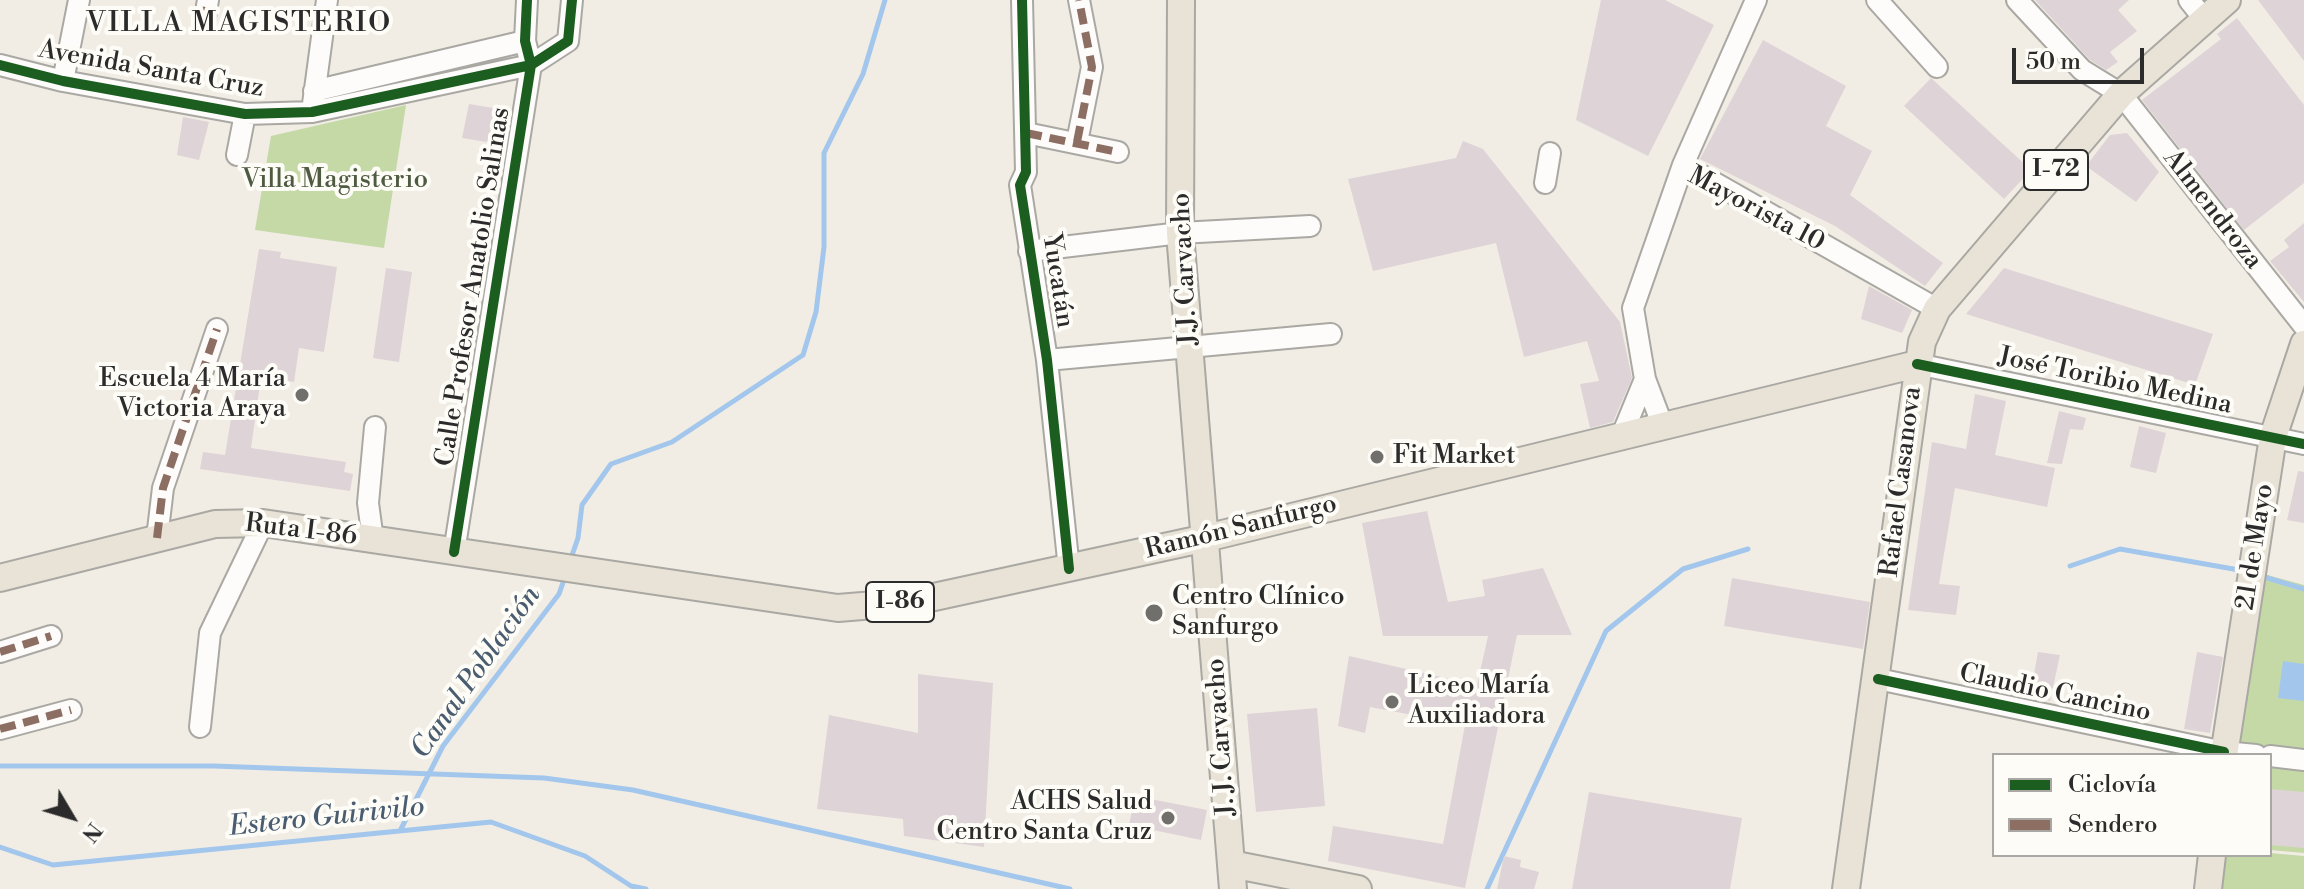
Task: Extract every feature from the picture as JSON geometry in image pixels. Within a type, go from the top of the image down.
[{"type":"main road","name":"J.J. Carvacho","points":[[1181,0],[1180,233],[1206,538]]},
{"type":"main road","name":"Rafael Casanova","points":[[1846,889],[1878,679],[1922,342],[1937,309],[2121,94],[2197,10],[2227,0]]},
{"type":"main road","name":"21 de Mayo","points":[[2224,753],[2273,437],[2304,344]]},
{"type":"main road","name":"Ramón Sanfurgo","points":[[558,568],[738,591],[838,608],[911,602],[1206,538],[1917,364]]},
{"type":"main road","name":"Ruta I-86","points":[[0,578],[215,524],[263,523],[558,568]]},
{"type":"main road","name":"J. J. Carvacho","points":[[1206,538],[1232,876]]},
{"type":"main road","points":[[2208,889],[2212,857]]},
{"type":"main road","points":[[1232,876],[1358,889]]},
{"type":"street","points":[[63,81],[79,0]]},
{"type":"street","points":[[204,23],[208,0]]},
{"type":"street","points":[[313,101],[327,0]]},
{"type":"street","points":[[527,0],[525,41],[531,65],[568,41],[572,0]]},
{"type":"street","name":"Yucatán","points":[[1022,0],[1026,172],[1020,185],[1047,360],[1069,569]]},
{"type":"street","points":[[1077,142],[1092,67],[1079,0]]},
{"type":"street","points":[[1683,165],[1756,0]]},
{"type":"street","points":[[1877,0],[1937,67]]},
{"type":"street","points":[[2017,0],[2082,70],[2121,94]]},
{"type":"street","name":"Avenida Santa Cruz","points":[[313,101],[525,41]]},
{"type":"street","name":"Avenida Santa Cruz","points":[[0,65],[63,81],[245,114],[531,65]]},
{"type":"street","name":"Calle Profesor Anatolio Salinas","points":[[454,552],[531,65]]},
{"type":"street","name":"Almendroza","points":[[2121,94],[2304,326]]},
{"type":"street","points":[[237,155],[245,114]]},
{"type":"street","points":[[1026,133],[1118,152]]},
{"type":"street","points":[[1545,183],[1550,153]]},
{"type":"street","name":"Mayorista 10","points":[[1662,424],[1645,379],[1633,308],[1683,165],[1937,309]]},
{"type":"street","points":[[1029,251],[1180,233],[1310,226]]},
{"type":"street","points":[[157,538],[163,488],[217,329]]},
{"type":"street","points":[[1047,360],[1331,334]]},
{"type":"street","name":"José Toribio Medina","points":[[1917,364],[2304,444]]},
{"type":"street","points":[[1622,435],[1645,379]]},
{"type":"street","points":[[373,540],[368,503],[375,427]]},
{"type":"street","points":[[200,727],[210,633],[263,523]]},
{"type":"street","points":[[0,652],[51,636]]},
{"type":"street","name":"Claudio Cancino","points":[[1878,679],[2224,753]]},
{"type":"street","points":[[0,729],[71,710]]},
{"type":"street","points":[[2272,756],[2304,760]]},
{"type":"green space","name":"Villa Magisterio","points":[[406,105],[384,248],[255,230],[271,136]]},
{"type":"green space","points":[[2260,573],[2304,585],[2304,853],[2272,850],[2272,753],[2236,753]]},
{"type":"green space","points":[[2272,853],[2304,856],[2304,889],[2221,889],[2225,857],[2272,857]]},
{"type":"water","points":[[2283,661],[2304,664],[2304,701],[2278,698]]},
{"type":"building","points":[[1601,0],[1665,0],[1714,25],[1648,156],[1576,120]]},
{"type":"building","points":[[2035,0],[2129,0],[2118,10],[2137,31],[2110,52],[2118,62],[2106,70],[2090,60]]},
{"type":"building","points":[[2258,0],[2304,0],[2304,61]]},
{"type":"building","points":[[2237,18],[2304,105],[2304,183],[2244,230],[2142,100],[2221,39],[2217,34]]},
{"type":"building","points":[[1763,40],[1846,86],[1826,126],[1872,151],[1850,195],[1943,263],[1925,286],[1835,226],[1700,159]]},
{"type":"building","points":[[1931,78],[2031,170],[2004,199],[1904,106]]},
{"type":"building","points":[[469,104],[505,110],[499,144],[462,138]]},
{"type":"building","points":[[183,117],[209,122],[199,160],[177,155]]},
{"type":"building","points":[[2127,133],[2159,172],[2136,202],[2086,166],[2110,135]]},
{"type":"building","points":[[1463,141],[1483,149],[1620,322],[1632,378],[1613,422],[1590,428],[1580,384],[1599,381],[1587,341],[1524,357],[1496,243],[1373,271],[1348,179],[1456,158]]},
{"type":"building","points":[[2304,223],[2304,302],[2270,261],[2289,247],[2284,240]]},
{"type":"building","points":[[259,249],[281,252],[280,258],[337,267],[324,352],[299,348],[294,382],[261,377],[251,448],[346,462],[344,472],[353,474],[350,491],[200,469],[203,452],[225,455]]},
{"type":"building","points":[[386,268],[412,272],[399,362],[373,358]]},
{"type":"building","points":[[2004,268],[2213,334],[2195,385],[1966,314]]},
{"type":"building","points":[[1869,286],[1912,310],[1902,333],[1861,319]]},
{"type":"building","points":[[1975,394],[2006,401],[1995,455],[2055,468],[2047,507],[1955,488],[1939,584],[1960,586],[1956,615],[1908,610],[1932,442],[1966,449]]},
{"type":"building","points":[[2059,411],[2086,418],[2083,430],[2070,429],[2062,464],[2047,463]]},
{"type":"building","points":[[2139,426],[2166,433],[2156,473],[2130,467]]},
{"type":"building","points":[[2298,471],[2304,472],[2304,523],[2287,520]]},
{"type":"building","points":[[1427,511],[1448,602],[1485,596],[1482,580],[1543,568],[1572,635],[1517,635],[1465,888],[1328,861],[1333,826],[1443,844],[1465,725],[1370,707],[1365,733],[1338,726],[1349,656],[1477,685],[1488,636],[1383,636],[1362,523]]},
{"type":"building","points":[[1732,578],[1870,602],[1863,649],[1724,626]]},
{"type":"building","points":[[2038,652],[2060,655],[2050,701],[2030,697]]},
{"type":"building","points":[[2197,652],[2223,657],[2210,733],[2184,729]]},
{"type":"building","points":[[918,674],[993,683],[984,847],[904,836],[903,819],[817,809],[829,715],[918,733]]},
{"type":"building","points":[[1317,708],[1325,806],[1256,812],[1247,714]]},
{"type":"building","points":[[2272,789],[2304,792],[2304,848],[2272,845]]},
{"type":"building","points":[[1589,792],[1742,818],[1730,889],[1572,889]]},
{"type":"building","name":"ACHS Salud Centro Santa Cruz","points":[[1135,796],[1207,810],[1201,840],[1129,825]]},
{"type":"building","points":[[1504,856],[1521,860],[1520,867],[1539,872],[1534,889],[1497,889]]},
{"type":"waterway","name":"Canal Población","points":[[570,561],[578,538],[582,505],[611,464],[672,442],[803,355],[816,312],[824,247],[824,153],[863,74],[885,0]]},
{"type":"waterway","points":[[1487,889],[1606,631],[1683,569],[1748,549]]},
{"type":"waterway","points":[[2070,566],[2120,549],[2239,570]]},
{"type":"waterway","name":"Canal Población","points":[[400,831],[443,746],[559,594],[566,574]]},
{"type":"waterway","points":[[2261,576],[2304,589]]},
{"type":"waterway","points":[[0,766],[214,766],[544,778],[633,790],[1070,889]]},
{"type":"waterway","name":"Estero Guirivilo","points":[[0,847],[53,865],[491,822],[585,856],[631,886],[646,889]]},
{"type":"marked path","points":[[204,23],[208,0]]},
{"type":"marked path","points":[[1077,142],[1092,67],[1079,0]]},
{"type":"marked path","points":[[1026,133],[1118,152]]},
{"type":"marked path","points":[[157,538],[163,488],[217,329]]},
{"type":"marked path","points":[[0,652],[51,636]]},
{"type":"marked path","points":[[0,729],[71,710]]},
{"type":"cycle path","points":[[454,552],[531,65],[525,41],[527,0]]},
{"type":"cycle path","points":[[0,65],[63,81],[245,114],[312,112],[531,65],[568,41],[572,0]]},
{"type":"cycle path","points":[[1022,0],[1026,172],[1020,185],[1047,360],[1069,569]]},
{"type":"cycle path","points":[[1917,364],[2304,444]]},
{"type":"cycle path","points":[[1878,679],[2224,752]]},
{"type":"place","name":"Escuela 4 María Victoria Araya","points":[[302,395]]},
{"type":"place","name":"Fit Market","points":[[1377,457]]},
{"type":"place","name":"Centro Clínico Sanfurgo","points":[[1154,613]]},
{"type":"place","name":"Liceo María Auxiliadora","points":[[1392,702]]},
{"type":"place","name":"ACHS Salud Centro Santa Cruz","points":[[1168,818]]},
{"type":"district","name":"VILLA MAGISTERIO","points":[[239,24]]}]
